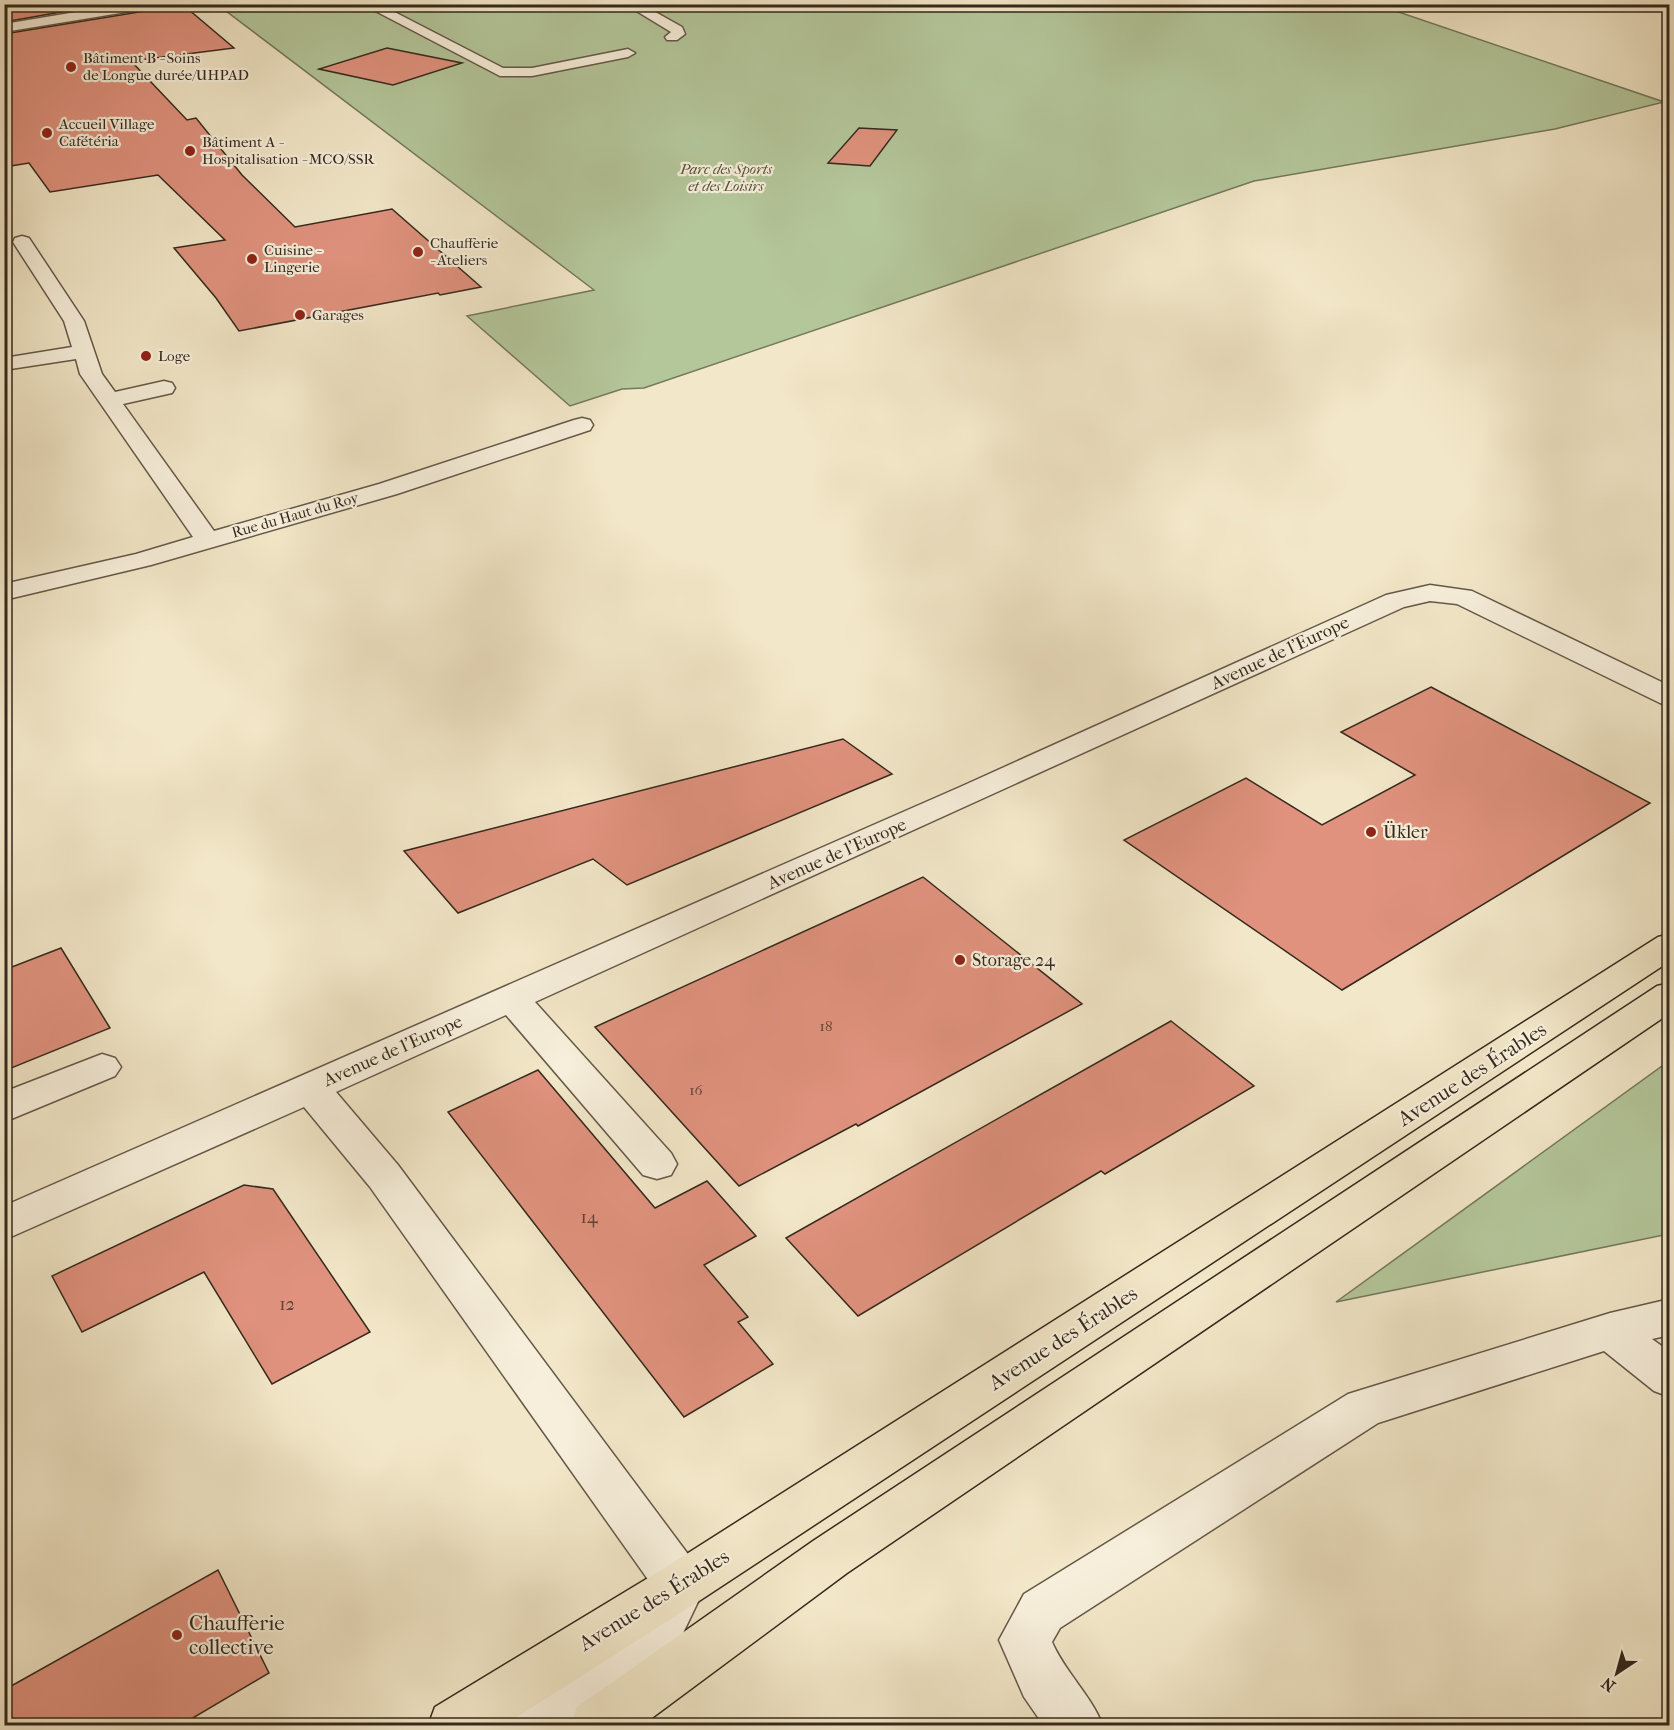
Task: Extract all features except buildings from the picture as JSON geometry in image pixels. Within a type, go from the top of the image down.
[{"type":"main road","name":"Avenue des Érables","points":[[454,1725],[681,1585],[1670,945]]},
{"type":"main road","points":[[596,1725],[830,1557],[1670,995]]},
{"type":"street","points":[[4,28],[152,4]]},
{"type":"street","points":[[368,4],[500,72],[532,72],[628,53]]},
{"type":"street","points":[[631,4],[677,30],[678,34],[672,37]]},
{"type":"street","points":[[4,15],[23,25]]},
{"type":"street","points":[[4,36],[72,24]]},
{"type":"street","points":[[22,242],[74,321],[91,374],[208,540]]},
{"type":"street","points":[[4,364],[83,352]]},
{"type":"street","points":[[111,400],[164,388]]},
{"type":"street","name":"Rue du Haut du Roy","points":[[4,592],[142,560],[388,489],[582,425]]},
{"type":"street","name":"Avenue de l'Europe","points":[[4,1224],[971,794],[1395,601],[1430,593],[1463,597],[1670,697]]},
{"type":"street","points":[[512,999],[657,1164]]},
{"type":"street","points":[[4,1108],[102,1068]]},
{"type":"street","points":[[310,1088],[384,1176],[681,1585],[656,1635],[539,1717],[533,1725]]},
{"type":"street","points":[[1077,1725],[1042,1679],[1025,1640],[1042,1611],[1364,1408],[1610,1331],[1670,1317]]},
{"type":"street","points":[[1610,1331],[1670,1377]]},
{"type":"green space","name":"Parc des Sports et des Loisirs","points":[[218,5],[1378,5],[1664,102],[1555,129],[1254,181],[644,388],[622,389],[570,406],[467,316],[594,290]]},
{"type":"green space","points":[[1669,1061],[1669,1234],[1336,1302]]},
{"type":"place","name":"Bâtiment B - Soins de Longue durée/UHPAD","points":[[71,67]]},
{"type":"place","name":"Accueil Village Cafétéria","points":[[47,133]]},
{"type":"place","name":"Bâtiment A - Hospitalisation - MCO/SSR","points":[[190,151]]},
{"type":"place","name":"Chaufferie - Ateliers","points":[[418,252]]},
{"type":"place","name":"Cuisine - Lingerie","points":[[252,259]]},
{"type":"place","name":"Garages","points":[[300,315]]},
{"type":"place","name":"Loge","points":[[146,356]]},
{"type":"place","name":"Ükler","points":[[1371,832]]},
{"type":"place","name":"Storage 24","points":[[960,960]]},
{"type":"place","name":"Chaufferie collective","points":[[177,1635]]}]
